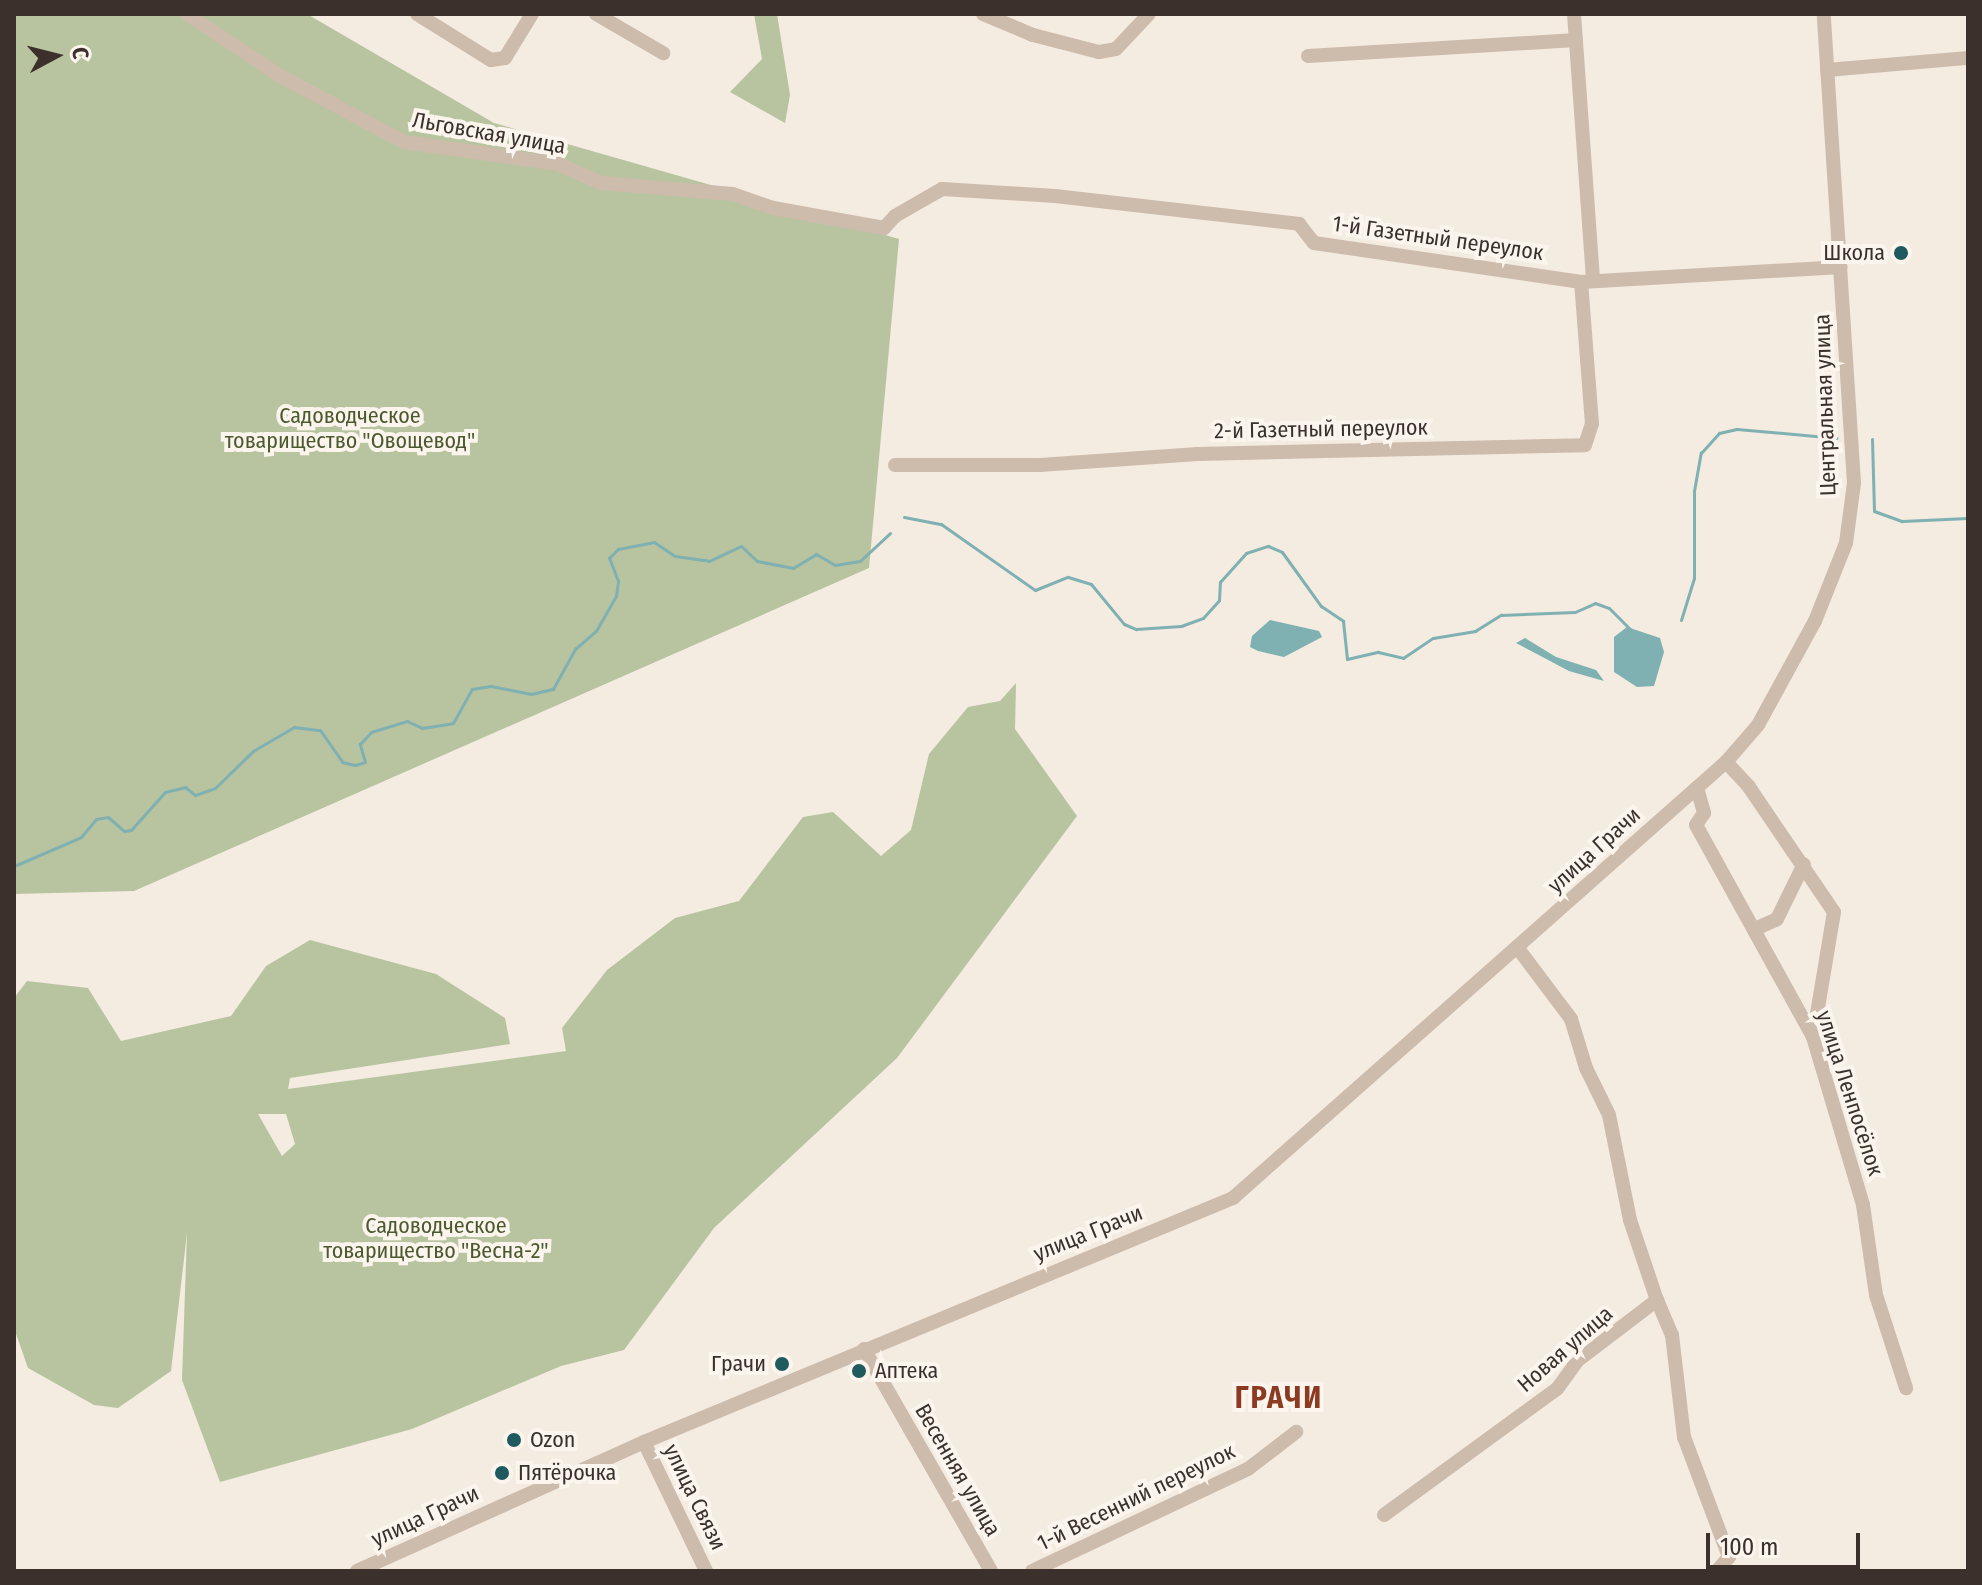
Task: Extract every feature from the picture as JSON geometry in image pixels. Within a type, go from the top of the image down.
[{"type":"street","name":"Льговская улица","points":[[187,14],[282,77],[404,142],[558,164],[601,183],[733,194],[773,208],[884,228],[905,209],[942,189]]},
{"type":"street","points":[[417,14],[480,55],[505,58],[532,14]]},
{"type":"street","points":[[596,14],[663,53]]},
{"type":"street","points":[[983,14],[1033,35],[1099,52],[1116,49],[1149,14]]},
{"type":"street","points":[[1574,14],[1587,281]]},
{"type":"street","name":"Центральная улица","points":[[1726,762],[1758,725],[1815,621],[1846,543],[1854,483],[1824,14]]},
{"type":"street","points":[[1308,56],[1576,40]]},
{"type":"street","points":[[1827,70],[1968,58]]},
{"type":"street","name":"1-й Газетный переулок","points":[[942,189],[1055,196],[1299,224],[1314,243],[1587,281],[1841,267]]},
{"type":"street","name":"2-й Газетный переулок","points":[[895,465],[1056,465],[1198,454],[1585,445],[1592,424],[1587,281]]},
{"type":"street","points":[[1726,762],[1804,864],[1834,912],[1813,1037]]},
{"type":"street","name":"улица Грачи","points":[[357,1571],[644,1442],[1233,1198],[1726,762]]},
{"type":"street","name":"улица Ленпосёлок","points":[[1697,788],[1704,813],[1696,825],[1813,1037],[1863,1205],[1876,1295],[1906,1388]]},
{"type":"street","points":[[1755,929],[1777,919],[1804,864]]},
{"type":"street","points":[[1517,947],[1571,1019],[1586,1068],[1609,1115],[1630,1220],[1672,1335],[1684,1437],[1729,1557],[1717,1571]]},
{"type":"street","name":"Новая улица","points":[[1384,1515],[1557,1389],[1577,1361],[1657,1300]]},
{"type":"street","name":"Весенняя улица","points":[[864,1349],[991,1571]]},
{"type":"street","name":"1-й Весенний переулок","points":[[1032,1571],[1248,1469],[1296,1432]]},
{"type":"street","name":"улица Связи","points":[[644,1442],[706,1571]]},
{"type":"green space","name":"Садоводческое товарищество \"Овощевод\"","points":[[14,14],[307,14],[494,123],[899,239],[869,568],[134,891],[14,894]]},
{"type":"green space","points":[[754,14],[777,14],[790,95],[785,123],[730,92],[762,59]]},
{"type":"green space","name":"Садоводческое товарищество \"Весна-2\"","points":[[1016,683],[1015,729],[1077,816],[897,1058],[714,1228],[624,1350],[561,1366],[412,1429],[220,1482],[182,1380],[187,1233],[171,1371],[118,1408],[94,1405],[28,1368],[14,1328],[14,998],[27,981],[88,988],[121,1041],[231,1016],[266,966],[310,940],[436,974],[505,1018],[510,1044],[290,1078],[288,1089],[566,1051],[562,1028],[607,970],[675,918],[739,901],[803,817],[833,812],[881,856],[911,830],[929,754],[968,707],[1000,701]],"holes":[[[258,1114],[286,1114],[295,1144],[282,1156]]]},
{"type":"water","points":[[1270,620],[1319,631],[1322,637],[1284,657],[1250,647],[1252,636]]},
{"type":"water","points":[[1627,627],[1660,638],[1664,652],[1654,686],[1637,687],[1614,672],[1614,637]]},
{"type":"water","points":[[1525,638],[1556,657],[1596,670],[1604,681],[1569,671],[1516,643]]},
{"type":"waterway","points":[[1681,620],[1694,578],[1694,491],[1701,453],[1719,433],[1737,429],[1837,438]]},
{"type":"waterway","points":[[1872,439],[1874,511],[1902,521],[1968,518]]},
{"type":"waterway","points":[[904,517],[941,524],[1035,590],[1068,577],[1091,584],[1124,624],[1136,629],[1181,626],[1203,618],[1219,600],[1220,582],[1246,553],[1268,546],[1282,552],[1321,606],[1343,621],[1347,659],[1378,652],[1403,658],[1433,638],[1475,631],[1501,615],[1575,612],[1595,603],[1609,608],[1630,629]]},
{"type":"waterway","points":[[14,866],[81,837],[96,819],[108,817],[124,831],[131,830],[165,792],[185,787],[195,795],[215,788],[253,751],[294,727],[320,730],[342,762],[355,765],[365,762],[360,744],[371,732],[407,721],[422,728],[453,723],[472,689],[491,686],[531,694],[553,689],[575,649],[596,631],[616,596],[618,581],[609,558],[618,549],[654,542],[675,556],[709,561],[741,546],[757,561],[793,568],[816,554],[835,565],[860,561],[890,533]]},
{"type":"place","name":"Школа","points":[[1901,253]]},
{"type":"place","name":"Грачи","points":[[782,1364]]},
{"type":"place","name":"Аптека","points":[[859,1371]]},
{"type":"place","name":"Ozon","points":[[514,1440]]},
{"type":"place","name":"Пятёрочка","points":[[502,1473]]},
{"type":"district","name":"ГРАЧИ","points":[[1279,1398]]}]
